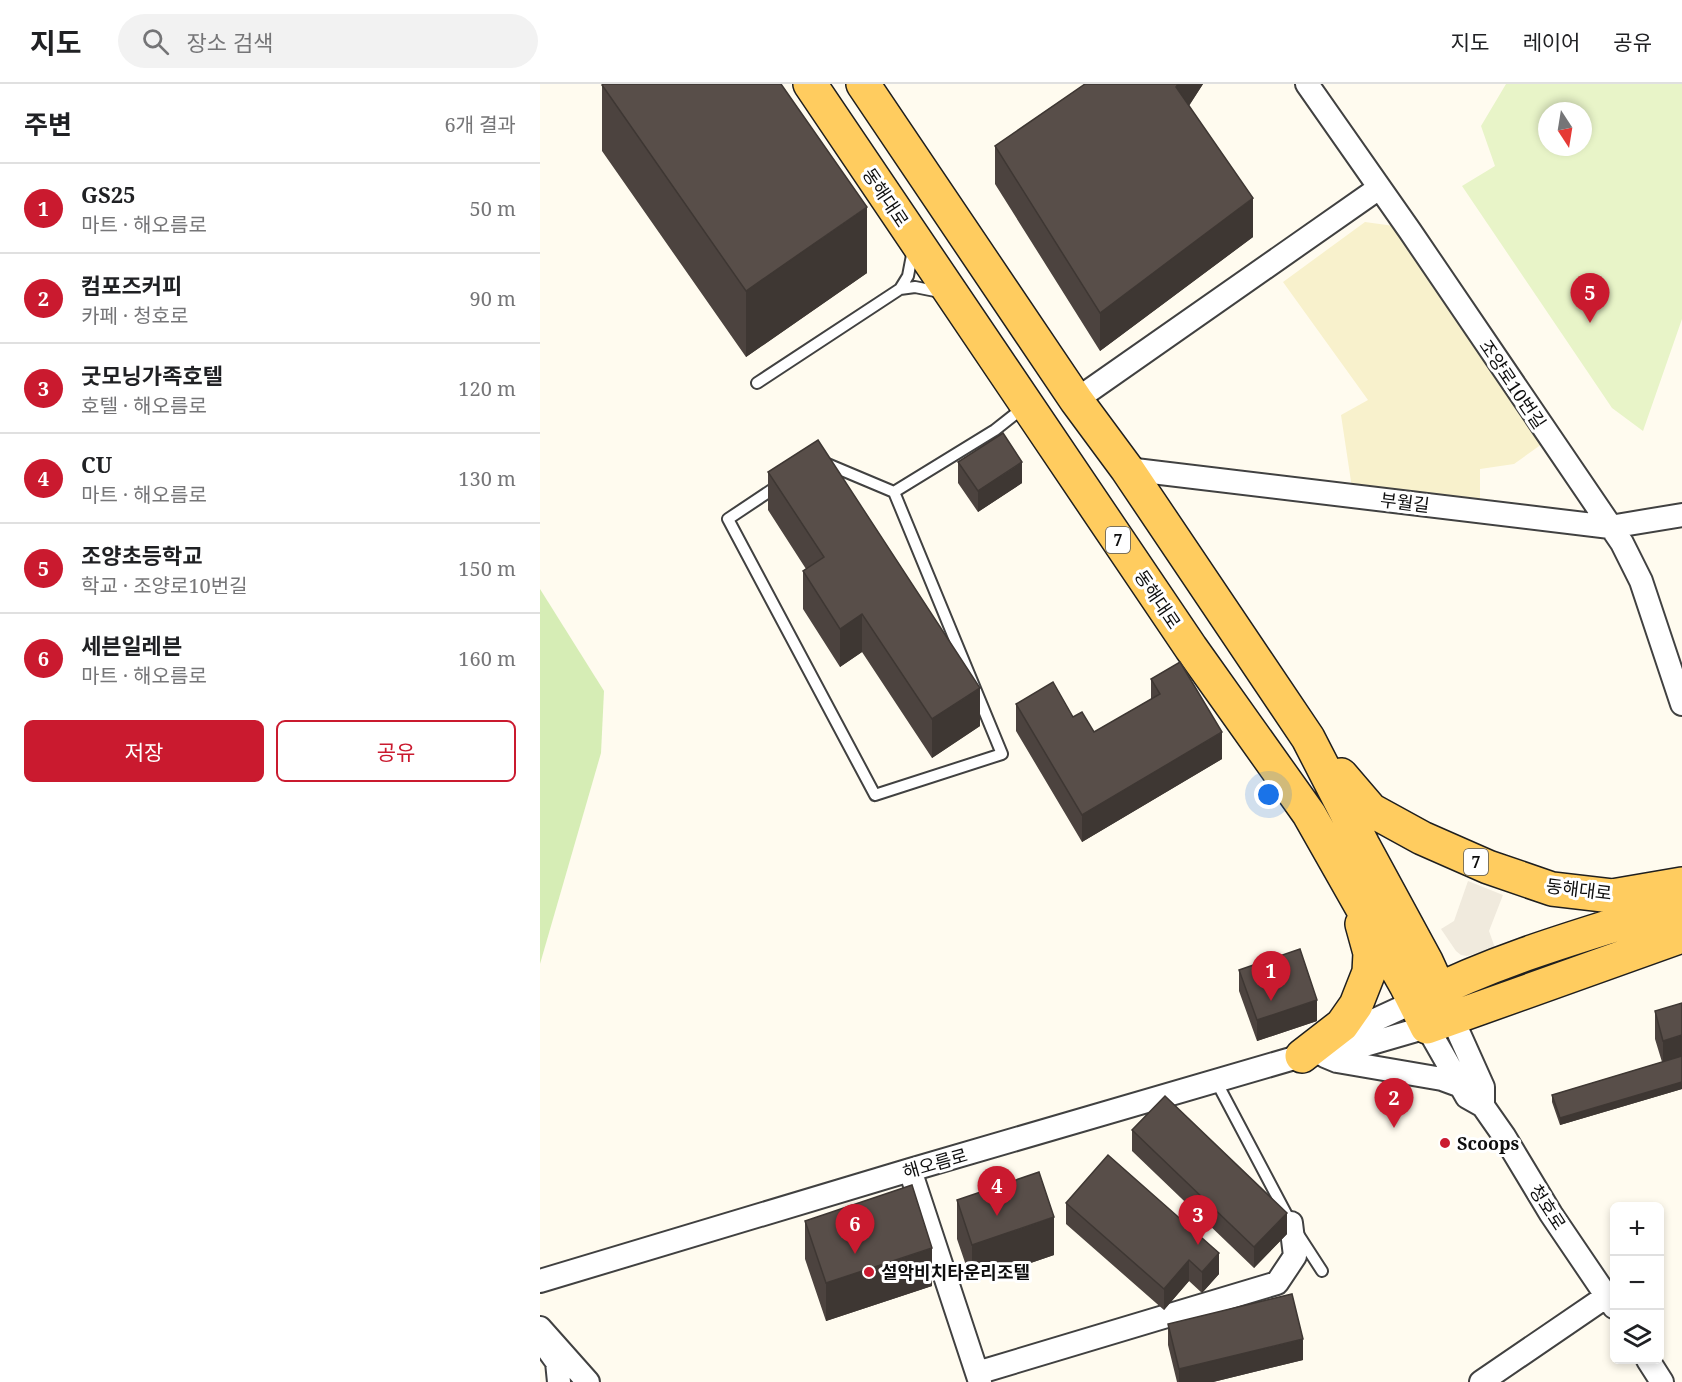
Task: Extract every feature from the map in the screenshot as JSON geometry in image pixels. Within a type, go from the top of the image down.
[{"type":"main road","name":"동해대로","points":[[810,84],[1191,648],[1309,814],[1353,891],[1433,1009]]},
{"type":"main road","name":"동해대로","points":[[863,84],[1308,738],[1371,810],[1422,838],[1488,867],[1552,890],[1612,896],[1682,884]]},
{"type":"main road","name":"동해대로","points":[[1308,738],[1433,1009]]},
{"type":"main road","points":[[1316,1052],[1342,1025],[1356,1005],[1369,972],[1370,953],[1353,891]]},
{"type":"main road","name":"동해대로","points":[[1433,1009],[1521,954],[1682,904]]},
{"type":"main road","points":[[1433,1009],[1682,936]]},
{"type":"street","name":"조양로10번길","points":[[1307,84],[1417,241],[1622,543],[1641,581],[1682,704]]},
{"type":"street","points":[[1076,400],[1378,188]]},
{"type":"street","name":"부월길","points":[[1127,469],[1610,527],[1682,515]]},
{"type":"street","name":"해오름로","points":[[540,1281],[1316,1052],[1351,1031],[1433,1009]]},
{"type":"street","name":"청호로","points":[[1433,1009],[1467,1097],[1483,1107],[1504,1136],[1551,1214],[1610,1300]]},
{"type":"street","name":"청호로","points":[[1433,1009],[1483,1087],[1483,1107]]},
{"type":"street","points":[[1316,1052],[1337,1061],[1442,1079],[1461,1086]]},
{"type":"street","points":[[910,1170],[979,1378],[1277,1283],[1295,1256],[1291,1223]]},
{"type":"street","points":[[1481,1382],[1610,1302]]},
{"type":"street","points":[[540,1328],[588,1382]]},
{"type":"street","points":[[540,1338],[557,1362],[559,1382]]},
{"type":"street","points":[[1651,1364],[1662,1382]]},
{"type":"lane","points":[[757,383],[900,289],[908,276],[912,263],[912,235]]},
{"type":"lane","points":[[900,289],[915,287],[931,289],[956,301]]},
{"type":"lane","points":[[894,492],[995,430],[1027,405]]},
{"type":"lane","points":[[787,479],[728,519],[875,795],[1002,754],[894,492],[817,459]]},
{"type":"lane","points":[[1216,1081],[1291,1223],[1322,1271]]},
{"type":"shaded area","points":[[1365,222],[1394,226],[1542,444],[1514,464],[1480,469],[1480,503],[1352,488],[1341,415],[1368,400],[1283,282]]},
{"type":"shaded area","points":[[1468,881],[1503,895],[1489,931],[1495,948],[1467,956],[1456,951],[1441,929],[1454,921]]},
{"type":"green space","points":[[1506,84],[1682,84],[1682,319],[1643,431],[1612,408],[1462,186],[1495,166],[1481,126]]},
{"type":"green space","points":[[540,589],[604,691],[601,753],[540,964]]},
{"type":"building","points":[[781,84],[867,207],[746,291],[602,85]]},
{"type":"building","points":[[1085,84],[1178,84],[1176,87],[1253,198],[1100,313],[995,146]]},
{"type":"building","points":[[1003,433],[1022,462],[978,491],[958,462]]},
{"type":"building","points":[[818,440],[980,688],[932,719],[862,614],[840,629],[803,571],[824,557],[768,472]]},
{"type":"building","points":[[1180,662],[1222,732],[1082,815],[1016,704],[1053,682],[1073,717],[1082,712],[1094,732],[1160,694],[1151,679]]},
{"type":"building","points":[[1300,949],[1317,1000],[1257,1020],[1239,970]]},
{"type":"building","points":[[1682,1003],[1682,1035],[1663,1041],[1655,1011]]},
{"type":"building","points":[[1682,1056],[1682,1082],[1560,1118],[1552,1095]]},
{"type":"building","points":[[1165,1096],[1287,1213],[1254,1247],[1132,1130]]},
{"type":"building","points":[[1108,1155],[1219,1253],[1202,1272],[1189,1260],[1164,1289],[1066,1203]]},
{"type":"building","points":[[1039,1172],[1054,1217],[972,1245],[957,1200]]},
{"type":"building","points":[[912,1185],[932,1248],[826,1283],[805,1221]]},
{"type":"building","points":[[1292,1294],[1303,1339],[1179,1369],[1168,1324]]},
{"type":"place","name":"조양초등학교","points":[[1590,323]]},
{"type":"place","name":"GS25","points":[[1271,1001]]},
{"type":"place","name":"컴포즈커피","points":[[1394,1128]]},
{"type":"place","name":"Scoops","points":[[1445,1143]]},
{"type":"place","name":"CU","points":[[997,1216]]},
{"type":"place","name":"굿모닝가족호텔","points":[[1198,1245]]},
{"type":"place","name":"세븐일레븐","points":[[855,1254]]},
{"type":"place","name":"설악비치타운리조텔","points":[[869,1272]]}]
